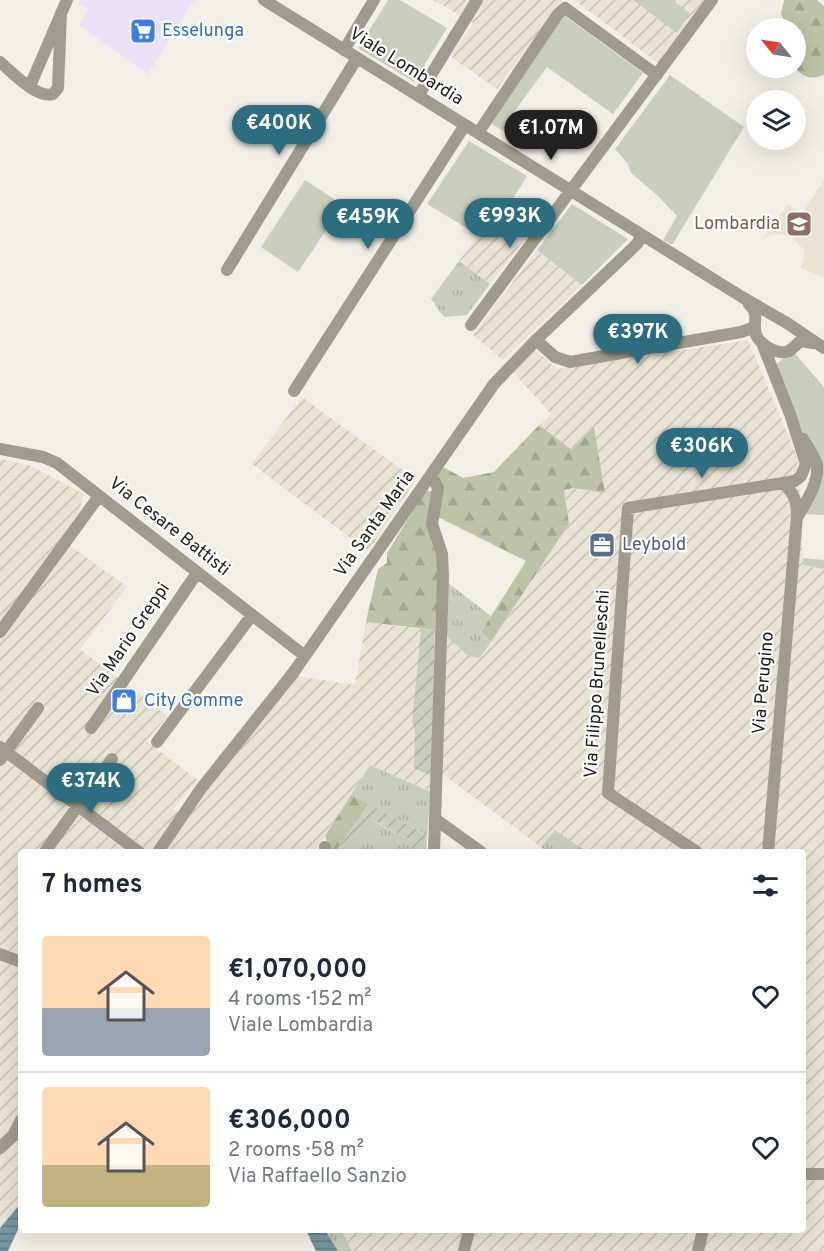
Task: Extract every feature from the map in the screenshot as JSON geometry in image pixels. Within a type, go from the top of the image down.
[{"type":"street","points":[[30,86],[67,0]]},
{"type":"street","points":[[344,50],[374,0]]},
{"type":"street","points":[[418,96],[477,0]]},
{"type":"street","points":[[471,325],[712,0]]},
{"type":"street","name":"Viale Lombardia","points":[[271,2],[344,50],[820,346]]},
{"type":"street","points":[[478,133],[558,14],[566,8],[657,75]]},
{"type":"street","points":[[0,63],[38,93],[47,96],[53,94],[58,88],[61,13]]},
{"type":"street","points":[[226,270],[357,58]]},
{"type":"street","points":[[294,391],[465,125]]},
{"type":"street","name":"Via Santa Maria","points":[[160,849],[200,790],[305,656],[495,384],[536,340],[637,244],[642,235]]},
{"type":"street","name":"Viale Lombardia","points":[[742,297],[753,309],[755,333],[762,343]]},
{"type":"street","points":[[536,340],[555,357],[570,362],[741,332],[756,324],[763,315],[772,315]]},
{"type":"street","points":[[795,329],[797,344]]},
{"type":"street","name":"Viale Lombardia","points":[[782,352],[791,350],[797,344],[807,340],[820,346]]},
{"type":"street","points":[[762,343],[782,352],[772,367]]},
{"type":"street","name":"Via Perugino","points":[[762,343],[790,414],[806,464],[805,470],[795,481],[782,483]]},
{"type":"street","name":"Via Perugino","points":[[790,414],[817,464],[811,492],[797,516]]},
{"type":"street","name":"Via Cesare Battisti","points":[[0,449],[50,459],[305,656]]},
{"type":"street","points":[[430,477],[438,488],[432,524],[442,555],[443,576],[434,849]]},
{"type":"street","name":"Via Perugino","points":[[768,849],[797,516],[797,502],[789,488],[782,483]]},
{"type":"street","name":"Via Filippo Brunelleschi","points":[[692,849],[608,793],[628,508],[782,483]]},
{"type":"street","points":[[0,632],[99,496]]},
{"type":"street","name":"Via Mario Greppi","points":[[91,728],[197,573]]},
{"type":"street","points":[[157,742],[252,615]]},
{"type":"street","points":[[38,708],[2,753],[135,849]]},
{"type":"street","points":[[47,849],[112,759]]},
{"type":"street","points":[[435,819],[477,849]]},
{"type":"street","points":[[0,954],[18,961]]},
{"type":"street","points":[[0,1148],[18,1128]]},
{"type":"street","points":[[806,1174],[824,1174]]},
{"type":"street","points":[[464,1251],[468,1233]]},
{"type":"street","points":[[698,1251],[702,1233]]},
{"type":"shaded area","name":"Esselunga","points":[[80,0],[194,0],[148,74],[79,25],[89,10],[78,3]]},
{"type":"shaded area","points":[[433,0],[563,0],[497,89],[451,57],[473,23]]},
{"type":"shaded area","points":[[574,0],[709,0],[661,65]]},
{"type":"shaded area","name":"Lombardia","points":[[824,180],[824,277],[800,268],[804,260],[804,250],[792,237],[771,234],[761,241],[788,205],[802,214]]},
{"type":"shaded area","points":[[507,197],[541,219],[490,284],[459,261]]},
{"type":"shaded area","points":[[537,250],[582,285],[503,360],[473,335]]},
{"type":"shaded area","points":[[748,340],[798,459],[803,565],[824,569],[824,1251],[352,1251],[343,1233],[806,1233],[806,849],[583,849],[555,830],[541,847],[445,776],[440,774],[439,795],[370,765],[317,849],[18,849],[18,1207],[0,1228],[0,459],[29,465],[84,494],[79,512],[61,539],[127,587],[80,649],[168,716],[146,741],[198,780],[173,809],[184,817],[295,676],[355,685],[366,622],[421,629],[412,722],[415,730],[414,768],[443,633],[481,658],[569,524],[564,490],[573,488],[605,493],[594,428],[572,451],[539,425],[551,414],[511,370],[534,350],[558,369]]},
{"type":"shaded area","points":[[302,397],[416,480],[368,551],[252,464]]},
{"type":"green space","points":[[388,0],[400,0],[447,28],[414,82],[358,48]]},
{"type":"green space","points":[[633,0],[672,0],[690,13],[677,33]]},
{"type":"green space","points":[[784,0],[817,0],[824,6],[824,75],[806,76],[806,18],[783,18],[781,14]]},
{"type":"green space","points":[[565,16],[643,73],[613,114],[547,67],[503,131],[490,123],[556,20]]},
{"type":"green space","points":[[670,75],[744,127],[672,245],[663,240],[677,216],[631,173],[628,164],[615,149]]},
{"type":"green space","points":[[469,141],[527,176],[512,200],[507,197],[478,235],[427,204]]},
{"type":"green space","points":[[305,180],[343,205],[298,272],[261,247]]},
{"type":"green space","points":[[572,204],[628,239],[582,285],[537,250]]},
{"type":"green space","points":[[459,261],[490,284],[467,315],[445,317],[431,299]]},
{"type":"green space","points":[[793,351],[824,387],[824,515],[801,514],[816,472],[773,367]]},
{"type":"green space","points":[[539,425],[572,450],[594,427],[605,493],[573,488],[564,490],[569,524],[491,642],[481,632],[526,561],[438,517],[443,489],[437,475],[443,467],[463,478],[494,472]]},
{"type":"green space","points":[[426,490],[434,492],[429,526],[432,544],[439,561],[435,630],[366,622],[378,569],[387,563],[387,553]]},
{"type":"green space","points":[[803,558],[824,560],[824,569],[803,565]]},
{"type":"green space","points":[[447,582],[491,616],[481,632],[491,642],[480,658],[468,656],[443,633]]},
{"type":"green space","points":[[421,629],[435,630],[431,776],[414,768],[415,730],[412,722]]},
{"type":"green space","points":[[370,765],[431,792],[427,835],[351,795]]},
{"type":"green space","points":[[351,795],[369,804],[337,849],[330,849],[325,836]]},
{"type":"green space","points":[[369,804],[427,835],[426,849],[411,849],[412,841],[370,819],[347,849],[337,849]]},
{"type":"green space","points":[[369,819],[412,841],[411,849],[347,849]]},
{"type":"green space","points":[[555,830],[583,849],[544,849],[541,847]]},
{"type":"green space","points":[[327,1233],[343,1233],[352,1251],[338,1251]]},
{"type":"water","points":[[18,1207],[18,1229],[8,1251],[0,1251],[0,1228]]},
{"type":"water","points":[[307,1233],[327,1233],[338,1251],[316,1251]]},
{"type":"place","name":"Esselunga","points":[[143,31]]},
{"type":"place","name":"Lombardia","points":[[799,224]]},
{"type":"place","name":"Leybold","points":[[602,545]]},
{"type":"place","name":"City Gomme","points":[[124,701]]}]
